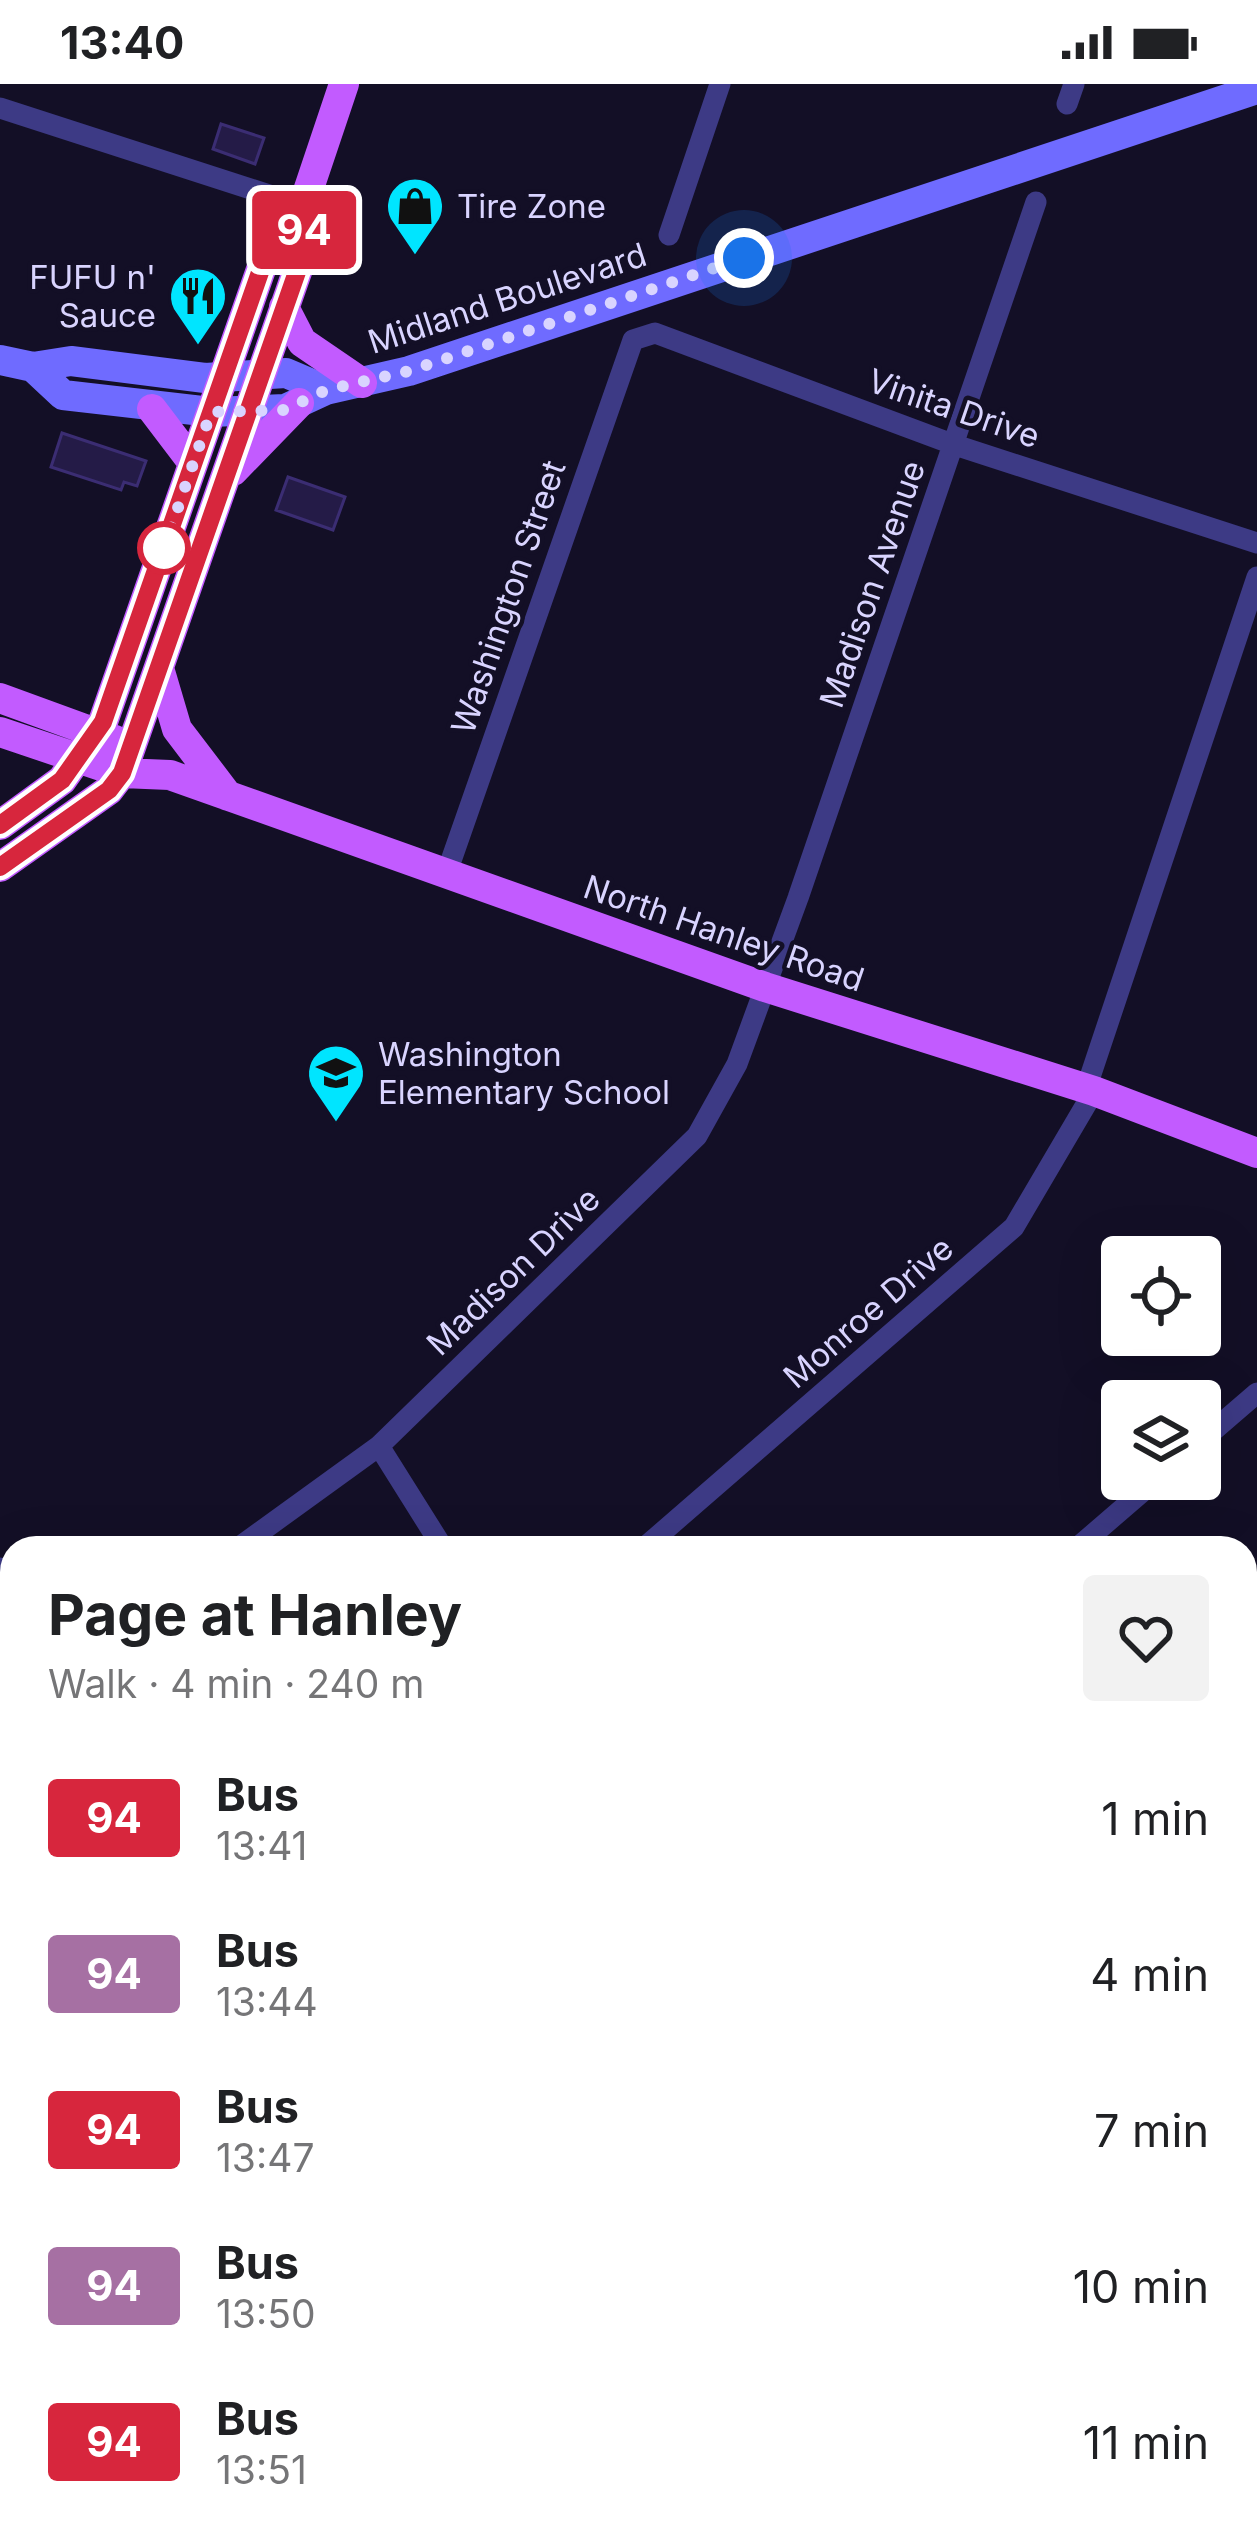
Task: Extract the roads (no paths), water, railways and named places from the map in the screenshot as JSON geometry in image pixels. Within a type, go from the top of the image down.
[{"type":"main road","points":[[0,867],[109,790],[127,760],[305,246],[303,206],[344,84]]},
{"type":"main road","name":"Midland Boulevard","points":[[33,367],[63,395],[152,409],[247,412],[362,383],[1257,89]]},
{"type":"main road","points":[[0,825],[62,780],[83,740],[193,463],[273,235],[303,206]]},
{"type":"main road","points":[[284,307],[302,342],[362,383]]},
{"type":"main road","name":"Midland Boulevard","points":[[0,359],[33,367],[71,361],[223,378],[286,373],[313,396]]},
{"type":"main road","points":[[220,491],[246,454],[313,396]]},
{"type":"main road","points":[[152,409],[193,463]]},
{"type":"main road","points":[[159,668],[177,729],[229,796]]},
{"type":"main road","name":"North Hanley Road","points":[[0,698],[127,760],[765,986],[1090,1090],[1257,1153]]},
{"type":"main road","name":"North Hanley Road","points":[[0,732],[83,740]]},
{"type":"main road","points":[[40,840],[71,790],[83,740]]},
{"type":"street","points":[[669,235],[720,84]]},
{"type":"street","points":[[0,108],[303,206]]},
{"type":"street","name":"Madison Avenue","points":[[765,986],[1036,202]]},
{"type":"street","name":"Vinita Drive","points":[[633,340],[655,333],[955,445],[1257,543]]},
{"type":"street","name":"Washington Street","points":[[446,875],[633,340]]},
{"type":"street","name":"Monroe Drive","points":[[658,1536],[1014,1227],[1052,1172],[1090,1090],[1257,577]]},
{"type":"street","name":"Madison Drive","points":[[255,1536],[379,1446],[697,1136],[737,1064],[765,986]]},
{"type":"street","points":[[1221,1424],[1257,1393]]},
{"type":"street","points":[[379,1446],[435,1536]]},
{"type":"street","points":[[1091,1536],[1133,1500]]},
{"type":"place","name":"Tire Zone","points":[[415,257]]},
{"type":"place","name":"FUFU n' Sauce","points":[[198,347]]},
{"type":"place","name":"Washington Elementary School","points":[[336,1124]]}]
